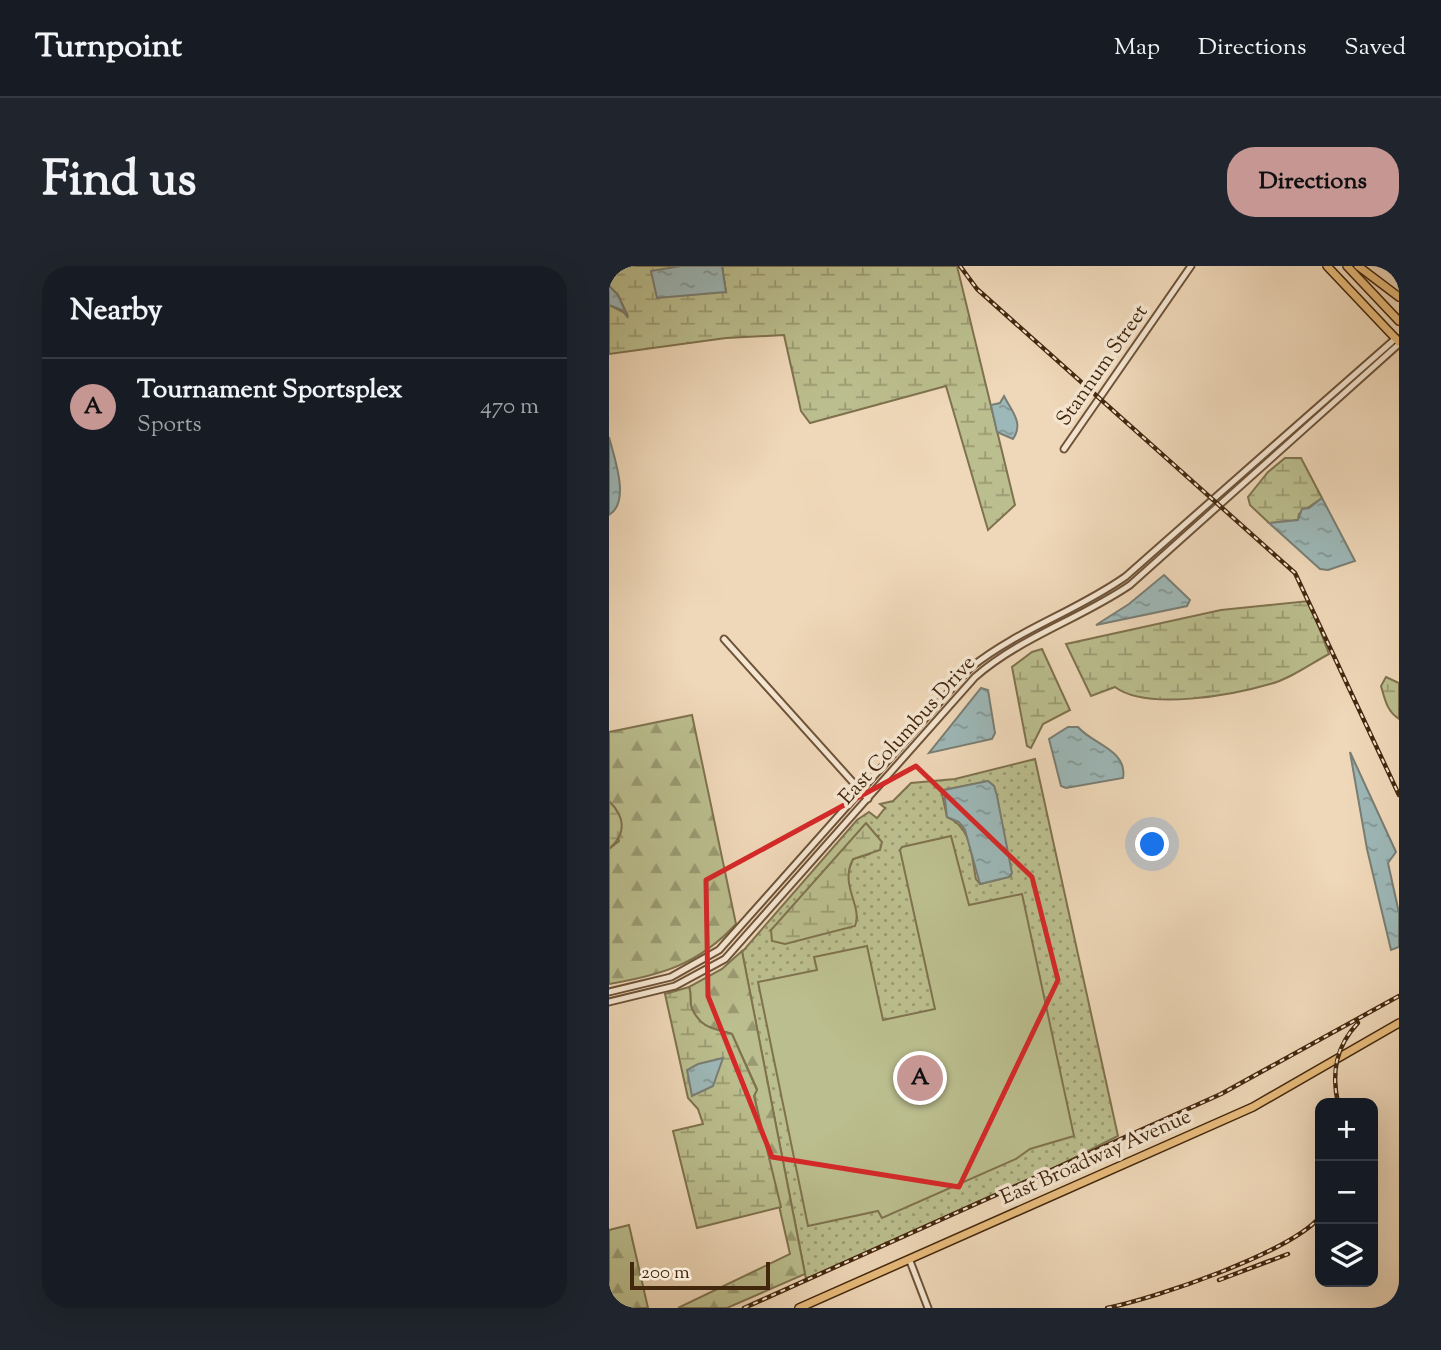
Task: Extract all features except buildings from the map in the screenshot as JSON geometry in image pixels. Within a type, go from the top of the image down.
[{"type":"main road","points":[[1327,266],[1398,340]]},
{"type":"main road","points":[[1347,266],[1399,321]]},
{"type":"main road","points":[[1358,266],[1399,297]]},
{"type":"main road","name":"East Broadway Avenue","points":[[799,1308],[1253,1107],[1399,1023]]},
{"type":"street","name":"Stannum Street","points":[[1064,449],[1191,266]]},
{"type":"street","name":"East Columbus Drive","points":[[609,992],[671,976],[719,950],[970,667],[1005,641],[1093,597],[1125,576],[1294,426],[1398,340]]},
{"type":"street","name":"East Columbus Drive","points":[[609,1002],[675,986],[725,959],[975,677],[1009,650],[1097,606],[1131,585],[1301,434],[1398,340]]},
{"type":"street","points":[[1294,426],[1301,434]]},
{"type":"street","points":[[1040,623],[1045,632]]},
{"type":"street","points":[[724,639],[868,799]]},
{"type":"street","points":[[910,1261],[928,1308]]},
{"type":"highlighted area","points":[[916,766],[1032,877],[1058,980],[959,1187],[772,1157],[708,996],[706,880]]},
{"type":"green space","points":[[609,266],[681,266],[673,268],[726,292],[722,266],[957,266],[1015,505],[988,530],[946,386],[810,423],[801,411],[784,335],[726,338],[609,354],[609,305],[627,314],[618,295],[609,286]]},
{"type":"green space","points":[[1285,458],[1301,458],[1322,498],[1299,514],[1298,520],[1269,523],[1250,505],[1248,497],[1268,472]]},
{"type":"green space","points":[[1309,601],[1329,654],[1277,682],[1213,696],[1191,699],[1148,698],[1129,694],[1115,687],[1091,696],[1066,644],[1221,610]]},
{"type":"green space","points":[[1042,649],[1070,710],[1043,724],[1031,748],[1027,746],[1012,667],[1032,652]]},
{"type":"green space","points":[[1386,677],[1399,683],[1399,719],[1389,709],[1384,696],[1381,686]]},
{"type":"green space","points":[[692,715],[736,924],[708,949],[678,966],[609,984],[609,849],[619,841],[609,801],[609,732]]},
{"type":"green space","points":[[1035,759],[1118,1136],[1048,1171],[806,1279],[742,952],[857,820],[869,812],[877,818],[885,808],[880,804],[893,801],[911,783],[955,779]],"holes":[[[988,781],[994,786],[997,797],[1011,876],[980,884],[976,879],[966,835],[947,817],[942,794],[944,790]],[[879,835],[870,854],[853,859],[846,876],[857,918],[771,930]]]},
{"type":"green space","points":[[609,801],[618,813],[622,825],[619,837],[609,849]]},
{"type":"green space","points":[[866,823],[882,842],[880,850],[853,859],[849,869],[857,918],[855,926],[785,944],[772,941],[771,930]]},
{"type":"green space","points":[[951,836],[969,905],[1022,894],[1074,1136],[1030,1149],[1016,1159],[882,1218],[878,1211],[808,1226],[758,982],[817,970],[814,957],[867,946],[883,1020],[935,1009],[900,850],[902,847]]},
{"type":"green space","points":[[742,951],[805,1274],[727,1308],[678,1308],[790,1254],[754,1096],[757,1089],[732,1034],[704,1025],[691,1004],[689,987],[722,969]]},
{"type":"green space","points":[[689,987],[691,1006],[696,1016],[709,1027],[732,1034],[757,1090],[754,1096],[781,1207],[697,1228],[673,1131],[703,1124],[698,1109],[688,1098],[665,994]]},
{"type":"green space","points":[[629,1225],[648,1308],[609,1308],[609,1230]]},
{"type":"water","points":[[681,266],[722,266],[726,292],[657,298],[651,271]]},
{"type":"water","points":[[609,286],[618,295],[628,318],[622,310],[609,305]]},
{"type":"water","points":[[1004,396],[1017,423],[1013,439],[997,432],[991,405],[1000,403]]},
{"type":"water","points":[[609,437],[620,490],[616,509],[609,515]]},
{"type":"water","points":[[1322,498],[1355,561],[1328,570],[1320,569],[1269,523],[1298,520],[1302,509],[1309,508]]},
{"type":"water","points":[[1164,575],[1190,600],[1187,606],[1096,625],[1129,604]]},
{"type":"water","points":[[981,688],[988,690],[995,733],[992,739],[929,753]]},
{"type":"water","points":[[1068,727],[1078,727],[1115,754],[1123,768],[1123,778],[1066,788],[1061,786],[1049,739]]},
{"type":"water","points":[[1350,752],[1396,852],[1388,863],[1399,913],[1399,947],[1391,950],[1367,849]]},
{"type":"water","points":[[988,781],[994,786],[997,796],[1012,873],[1009,877],[980,884],[965,830],[959,822],[947,817],[944,790]]},
{"type":"water","points":[[723,1058],[713,1086],[692,1096],[687,1070],[698,1064]]},
{"type":"railway","points":[[960,266],[977,289],[1295,573],[1399,795]]},
{"type":"railway","points":[[744,1308],[1221,1094],[1399,996]]},
{"type":"railway","points":[[1337,1098],[1337,1060],[1345,1041],[1358,1023]]},
{"type":"railway","points":[[1107,1308],[1157,1295],[1252,1259],[1281,1245],[1315,1221]]},
{"type":"railway","points":[[1219,1280],[1288,1254]]},
{"type":"place","name":"Tournament Sportsplex","points":[[920,1078]]}]
